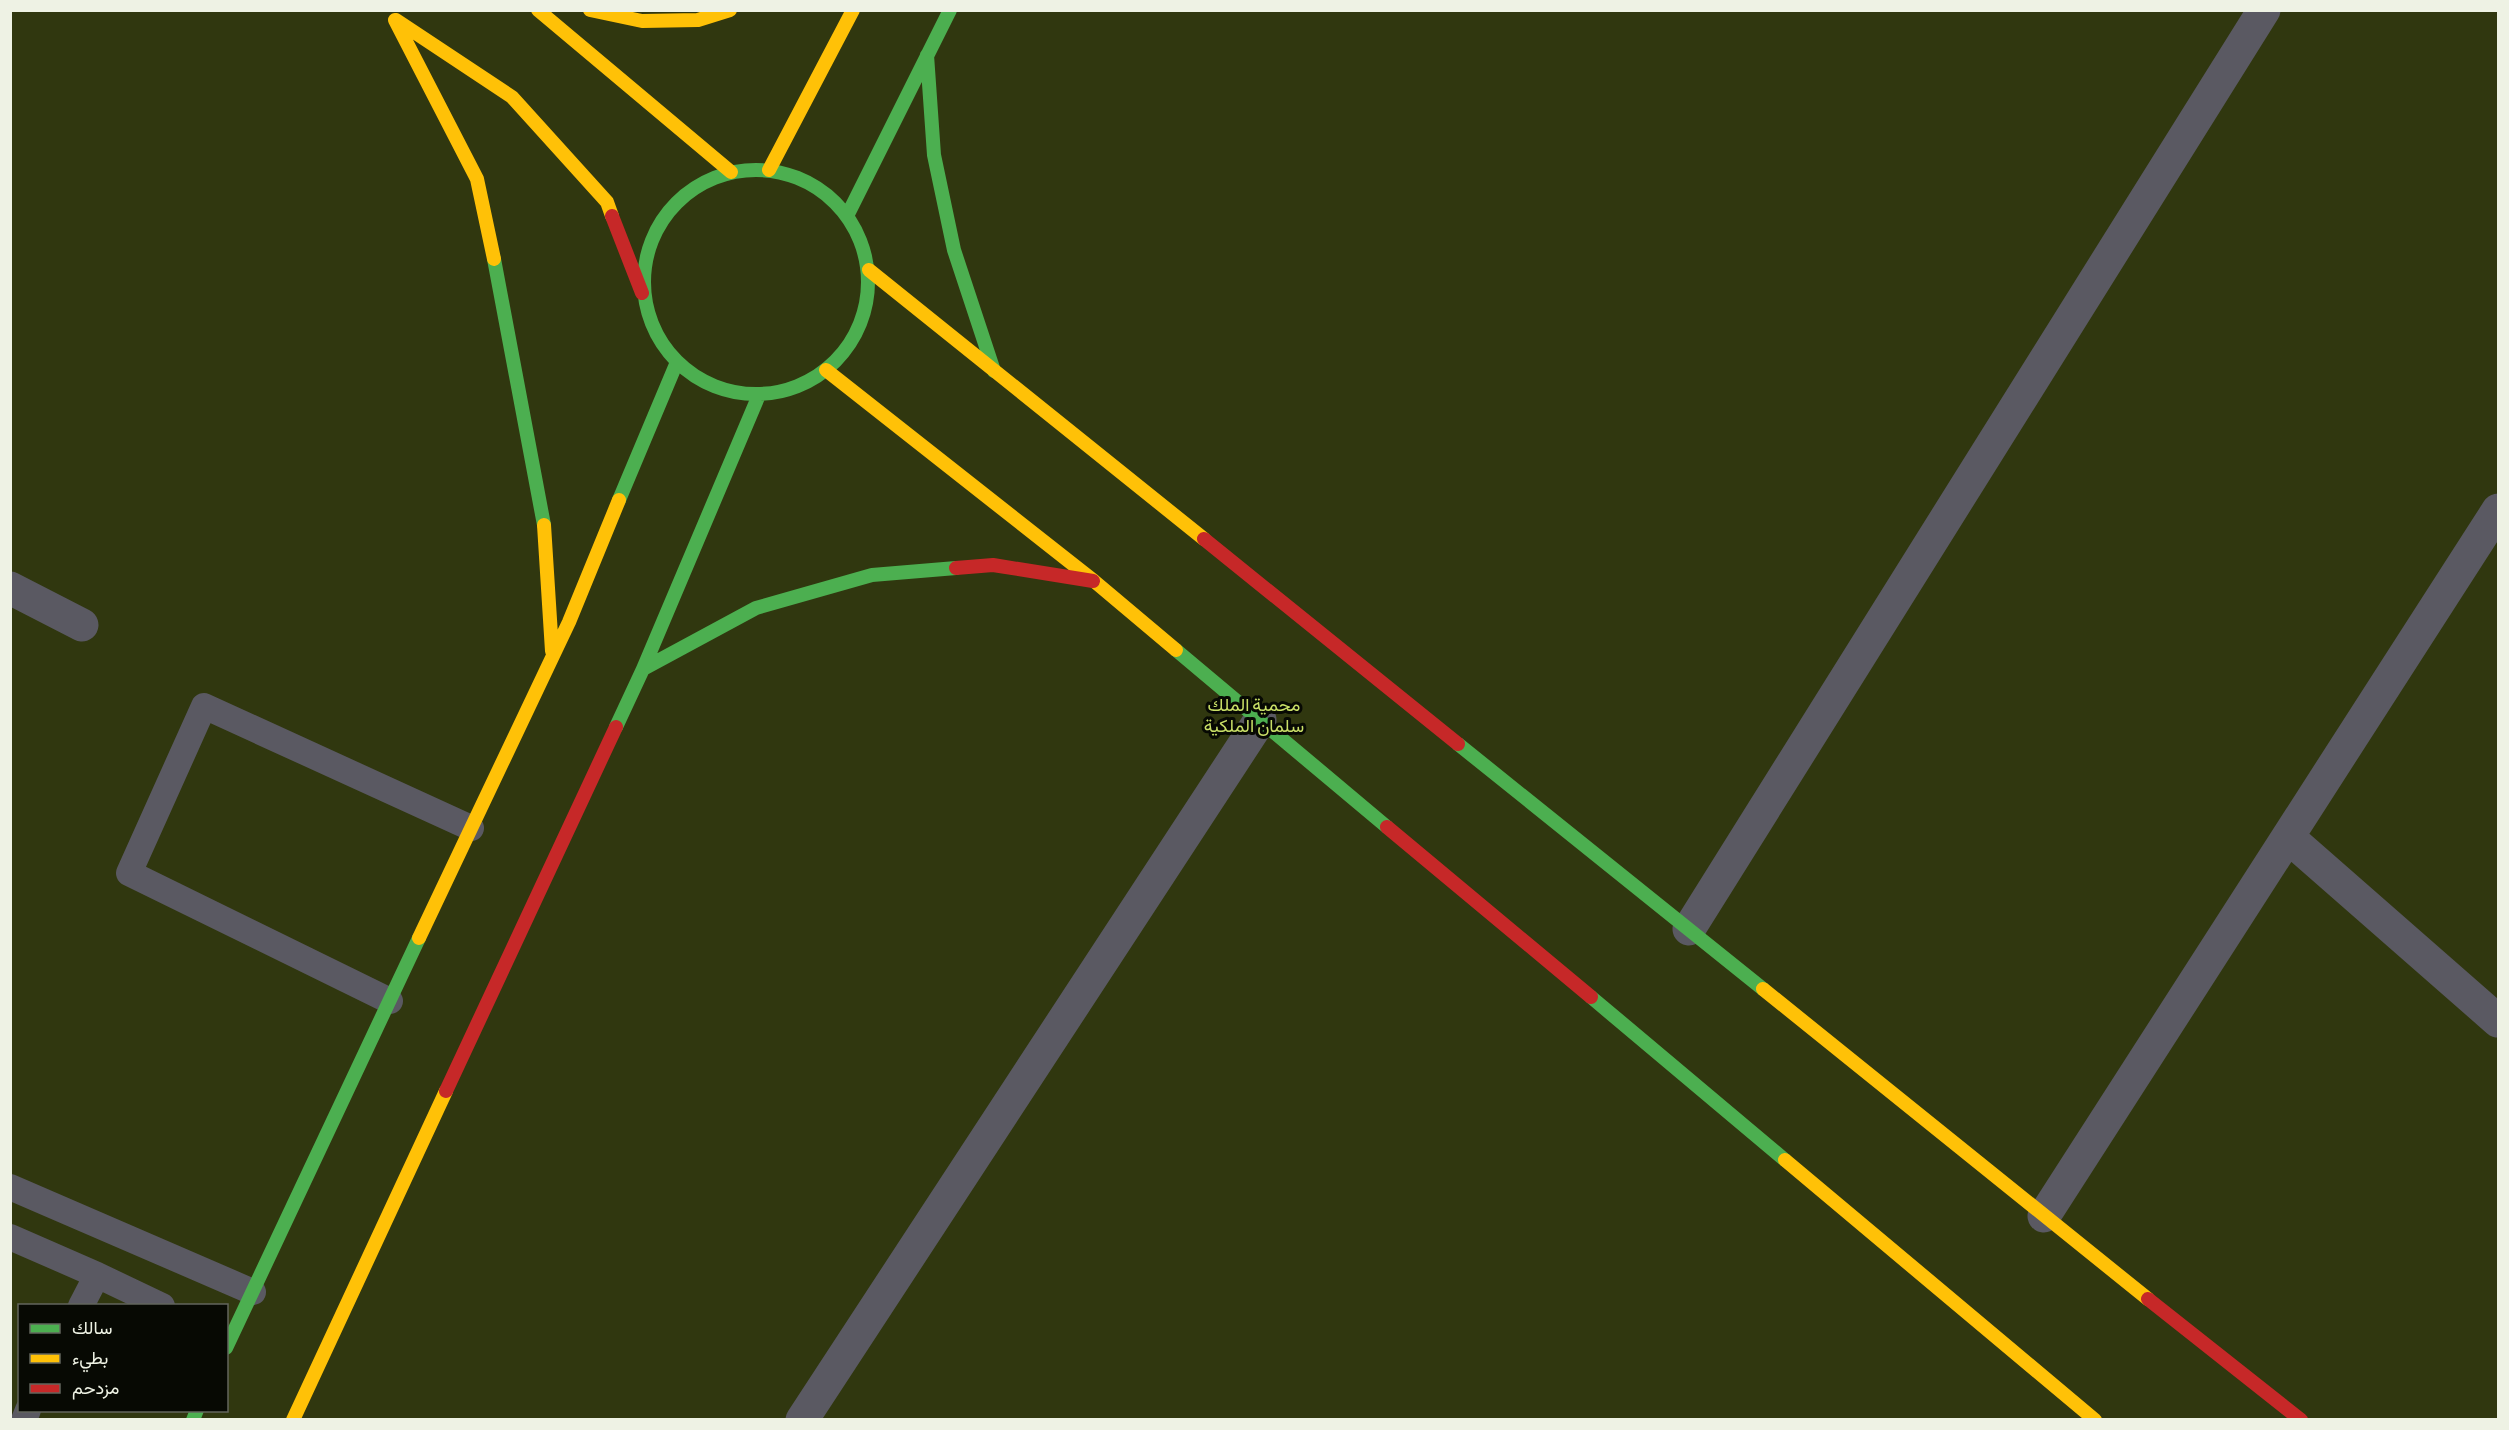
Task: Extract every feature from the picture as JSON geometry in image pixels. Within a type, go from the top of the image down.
[{"type":"street","points":[[538,10],[731,172]]},
{"type":"street","points":[[590,10],[642,21],[698,20],[730,10]]},
{"type":"street","points":[[770,170],[853,10]]},
{"type":"street","points":[[847,216],[950,10]]},
{"type":"street","points":[[1689,929],[2264,10]]},
{"type":"street","points":[[552,656],[545,531],[524,411],[477,179],[391,17],[512,97],[607,202],[646,304],[651,325],[662,345],[677,362],[700,380],[729,391],[759,395],[795,387],[826,370],[851,342],[866,308],[869,270],[862,241],[847,216],[827,193],[799,177],[770,170],[731,172],[699,184],[673,207],[653,236],[644,269],[646,304]]},
{"type":"street","points":[[927,55],[934,155],[951,239],[994,371]]},
{"type":"street","points":[[869,270],[2044,1216],[2236,1370],[2301,1419]]},
{"type":"street","points":[[228,1340],[253,1292],[569,622],[677,362]]},
{"type":"street","points":[[826,370],[1094,581],[2094,1419]]},
{"type":"street","points":[[293,1419],[643,669],[759,395]]},
{"type":"street","points":[[2044,1216],[2499,510]]},
{"type":"street","points":[[643,669],[756,608],[872,575],[993,566],[1094,581]]},
{"type":"street","points":[[10,588],[82,625]]},
{"type":"street","points":[[802,1419],[1260,720]]},
{"type":"street","points":[[2288,837],[2499,1021]]},
{"type":"lane","points":[[390,1001],[129,873],[204,706],[471,828]]},
{"type":"lane","points":[[10,1187],[253,1292]]},
{"type":"lane","points":[[10,1237],[160,1304]]},
{"type":"lane","points":[[82,1304],[96,1275]]},
{"type":"green space","name":"محمية الملك سلمان الملكية","points":[[10,11],[2498,11],[2498,1419],[11,1419]]},
{"type":"traffic: fast","points":[[847,216],[950,10]]},
{"type":"traffic: fast","points":[[927,55],[934,155],[954,250],[994,371]]},
{"type":"traffic: fast","points":[[756,170],[778,172],[809,183],[827,195],[843,211],[855,229],[863,249],[868,282],[866,304],[855,335],[843,353],[827,369],[809,381],[789,389],[756,394],[734,392],[703,381],[685,369],[669,353],[657,335],[649,315],[644,282],[646,260],[657,229],[669,211],[685,195],[703,183],[723,175],[756,170]]},
{"type":"traffic: fast","points":[[494,259],[544,525]]},
{"type":"traffic: fast","points":[[619,500],[677,362]]},
{"type":"traffic: fast","points":[[616,727],[643,669],[759,395]]},
{"type":"traffic: fast","points":[[643,669],[756,608],[872,575],[956,568]]},
{"type":"traffic: fast","points":[[1176,650],[1387,827]]},
{"type":"traffic: fast","points":[[1458,744],[1763,989]]},
{"type":"traffic: fast","points":[[228,1344],[419,938]]},
{"type":"traffic: fast","points":[[1591,997],[1785,1160]]},
{"type":"traffic: fast","points":[[193,1420],[196,1412]]},
{"type":"traffic: slow","points":[[538,10],[731,172]]},
{"type":"traffic: slow","points":[[590,10],[642,21],[698,20],[730,10]]},
{"type":"traffic: slow","points":[[769,170],[853,10]]},
{"type":"traffic: slow","points":[[395,20],[477,179],[494,259]]},
{"type":"traffic: slow","points":[[396,20],[512,97],[607,202],[612,216]]},
{"type":"traffic: slow","points":[[869,270],[1204,539]]},
{"type":"traffic: slow","points":[[826,370],[1094,581],[1176,650]]},
{"type":"traffic: slow","points":[[419,938],[569,622],[619,500]]},
{"type":"traffic: slow","points":[[544,525],[552,651]]},
{"type":"traffic: slow","points":[[1763,989],[2148,1299]]},
{"type":"traffic: slow","points":[[293,1420],[446,1091]]},
{"type":"traffic: slow","points":[[1785,1160],[2095,1420]]},
{"type":"traffic: jam","points":[[612,216],[642,293]]},
{"type":"traffic: jam","points":[[1204,539],[1458,744]]},
{"type":"traffic: jam","points":[[956,568],[993,565],[1093,581]]},
{"type":"traffic: jam","points":[[446,1091],[616,727]]},
{"type":"traffic: jam","points":[[1387,827],[1591,997]]},
{"type":"traffic: jam","points":[[2148,1299],[2301,1420]]}]
